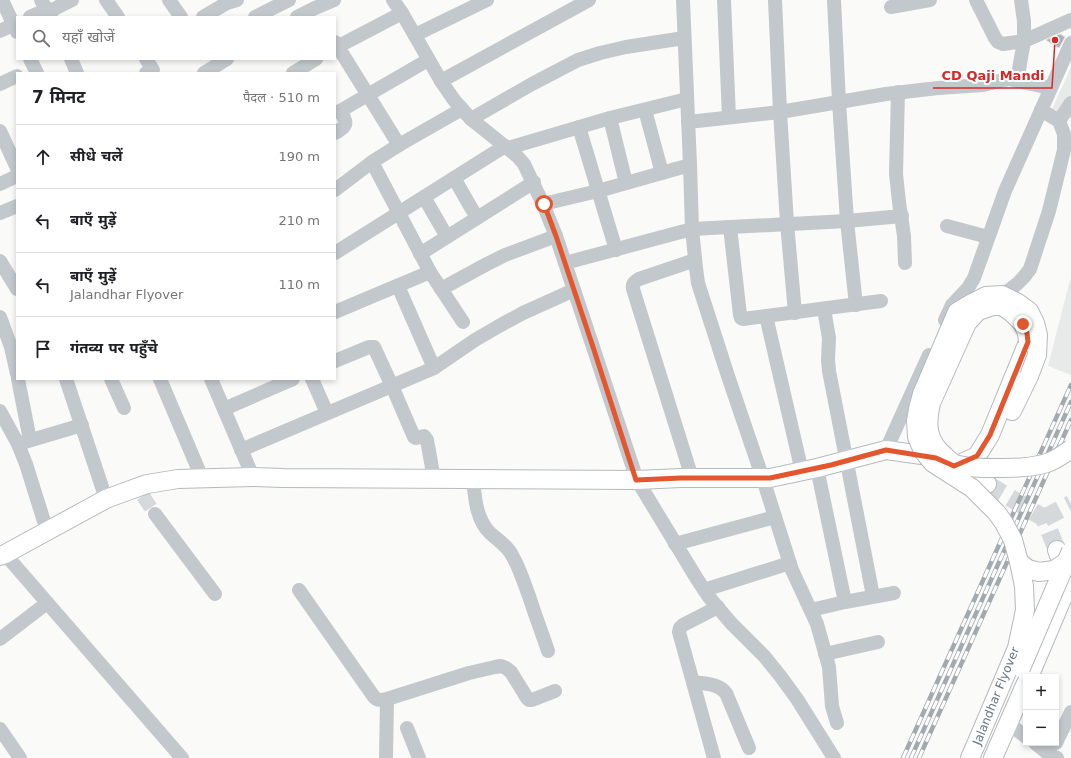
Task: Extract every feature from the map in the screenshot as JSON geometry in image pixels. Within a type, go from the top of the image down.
[{"type":"main road","name":"Jalandhar Flyover","points":[[982,753],[1017,648],[1025,610],[1024,586],[1013,540],[1004,523],[997,513],[972,488],[933,463],[923,451],[917,437],[917,415],[922,394],[957,312],[986,296],[1002,296]]},
{"type":"main road","points":[[2,553],[47,531],[106,499],[122,493],[140,492],[147,484],[178,479],[253,477],[636,480],[692,478],[763,479],[809,470],[886,450],[936,458],[981,480],[987,460],[998,443],[1037,355],[1038,335],[1035,323],[1029,311],[1018,303],[1002,296]]},
{"type":"main road","points":[[954,466],[977,456],[990,435],[1028,342],[1027,333],[1023,324],[1002,306],[993,306],[978,311],[967,323],[931,404],[928,417],[929,432],[933,444],[940,452],[954,463],[972,468],[1028,467],[1049,462],[1067,455]]},
{"type":"main road","points":[[1019,562],[1028,569],[1039,572],[1054,570],[1067,565]]},
{"type":"main road","points":[[1030,674],[1067,565]]},
{"type":"main road","name":"Jalandhar Flyover","points":[[982,753],[1067,565]]},
{"type":"main road","points":[[982,753],[1008,724],[1023,690]]},
{"type":"street","points":[[0,31],[16,26],[2,0]]},
{"type":"street","points":[[32,16],[72,0]]},
{"type":"street","points":[[106,0],[117,16]]},
{"type":"street","points":[[169,0],[180,16]]},
{"type":"street","points":[[205,16],[237,0]]},
{"type":"street","points":[[257,16],[289,0]]},
{"type":"street","points":[[301,16],[318,12],[334,0]]},
{"type":"street","points":[[392,0],[402,13],[428,60],[454,100],[466,114],[517,156],[524,164],[544,204],[556,236],[636,480],[704,590],[731,623],[765,657],[781,677],[797,699],[834,758]]},
{"type":"street","points":[[415,35],[487,0]]},
{"type":"street","points":[[441,81],[589,0]]},
{"type":"street","points":[[683,0],[692,228],[698,283],[790,563],[817,624],[829,667],[832,706],[837,723]]},
{"type":"street","points":[[724,0],[729,118]]},
{"type":"street","points":[[775,0],[787,223],[795,313]]},
{"type":"street","points":[[834,0],[847,221],[856,304]]},
{"type":"street","points":[[891,6],[930,0]]},
{"type":"street","points":[[976,0],[998,42],[1003,44],[1024,41],[1071,20]]},
{"type":"street","points":[[1017,81],[1024,41],[1024,21],[1021,0]]},
{"type":"street","points":[[399,145],[336,46],[402,13]]},
{"type":"street","points":[[336,189],[372,162],[399,145],[532,84],[578,60],[626,46],[684,38]]},
{"type":"street","points":[[886,450],[949,311],[955,301],[968,288],[974,278],[1005,191],[1071,43]]},
{"type":"street","points":[[71,60],[77,72]]},
{"type":"street","points":[[208,68],[225,60]]},
{"type":"street","points":[[296,72],[314,60]]},
{"type":"street","points":[[336,132],[344,128],[346,124],[346,121],[338,113],[428,60]]},
{"type":"street","points":[[0,84],[16,76]]},
{"type":"street","points":[[688,122],[780,112],[898,92],[983,85],[1009,79],[1050,88]]},
{"type":"street","points":[[898,92],[896,174],[902,216],[905,263]]},
{"type":"street","points":[[336,252],[506,147],[610,118],[687,99]]},
{"type":"street","points":[[1058,120],[1071,102]]},
{"type":"street","points":[[645,110],[662,173]]},
{"type":"street","points":[[1002,296],[1018,284],[1030,269],[1049,211],[1064,150],[1064,134],[1058,120],[1041,110]]},
{"type":"street","points":[[610,118],[626,183]]},
{"type":"street","points":[[579,127],[616,250]]},
{"type":"street","points":[[6,139],[16,165]]},
{"type":"street","points":[[372,162],[430,272],[463,322]]},
{"type":"street","points":[[544,204],[690,165]]},
{"type":"street","points":[[0,184],[16,176]]},
{"type":"street","points":[[454,178],[477,218]]},
{"type":"street","points":[[420,254],[534,182]]},
{"type":"street","points":[[424,197],[447,237]]},
{"type":"street","points":[[0,213],[16,206]]},
{"type":"street","points":[[565,263],[692,228],[847,221],[902,216]]},
{"type":"street","points":[[947,226],[988,237]]},
{"type":"street","points":[[730,227],[740,315],[743,319],[881,301]]},
{"type":"street","points":[[441,289],[505,255],[556,236]]},
{"type":"street","points":[[692,478],[632,285],[639,279],[695,260]]},
{"type":"street","points":[[2,268],[16,288]]},
{"type":"street","points":[[336,312],[430,272]]},
{"type":"street","points":[[398,286],[434,368]]},
{"type":"street","points":[[241,450],[434,368],[474,340],[499,326],[523,313],[574,290]]},
{"type":"street","points":[[824,309],[829,338],[829,371],[873,596]]},
{"type":"street","points":[[766,316],[844,602]]},
{"type":"street","points":[[0,317],[11,347],[16,370]]},
{"type":"street","points":[[336,361],[369,347],[374,347],[414,437],[424,436],[427,440],[434,479]]},
{"type":"street","points":[[18,380],[26,464],[47,531]]},
{"type":"street","points":[[66,380],[106,499]]},
{"type":"street","points":[[111,380],[124,408]]},
{"type":"street","points":[[160,380],[202,478]]},
{"type":"street","points":[[211,380],[253,477]]},
{"type":"street","points":[[224,409],[291,380]]},
{"type":"street","points":[[312,380],[327,413]]},
{"type":"street","points":[[0,411],[24,442]]},
{"type":"street","points":[[24,442],[82,424]]},
{"type":"street","points":[[473,479],[476,505],[479,515],[489,532],[507,547],[513,556],[548,651]]},
{"type":"street","points":[[155,514],[215,594]]},
{"type":"street","points":[[675,544],[775,517]]},
{"type":"street","points":[[2,553],[182,758]]},
{"type":"street","points":[[704,590],[790,563]]},
{"type":"street","points":[[299,590],[377,700],[469,673],[501,666],[511,672],[529,700],[555,691]]},
{"type":"street","points":[[811,610],[873,596],[894,593]]},
{"type":"street","points":[[0,639],[47,603]]},
{"type":"street","points":[[714,758],[679,632],[683,625],[718,607]]},
{"type":"street","points":[[825,654],[878,642]]},
{"type":"street","points":[[693,682],[717,686],[723,689],[726,693],[748,748]]},
{"type":"street","points":[[386,758],[387,698]]},
{"type":"street","points":[[1044,746],[1055,750],[1071,712]]},
{"type":"street","points":[[1008,724],[1023,734]]},
{"type":"street","points":[[407,728],[419,758]]},
{"type":"street","points":[[0,729],[20,758]]},
{"type":"shaded area","points":[[1071,67],[1071,118],[1052,109]]},
{"type":"shaded area","points":[[1071,276],[1071,375],[1048,366]]},
{"type":"building","points":[[1060,34],[1065,37],[1059,48],[1046,40]]},
{"type":"tunnel","points":[[987,484],[1044,518],[1057,550]]},
{"type":"tunnel","points":[[143,496],[155,514]]},
{"type":"tunnel","points":[[1044,518],[1071,504]]},
{"type":"railway","points":[[903,758],[1071,385]]},
{"type":"railway","points":[[911,758],[1071,402]]},
{"type":"railway","points":[[919,758],[1071,420]]},
{"type":"place","name":"CD Qaji Mandi","points":[[1055,40]]},
{"type":"route","points":[[544,204],[556,236],[636,480],[681,478],[763,479],[831,465],[886,450],[936,458],[954,466],[977,456],[990,435],[1028,342],[1027,333],[1023,324]]}]
